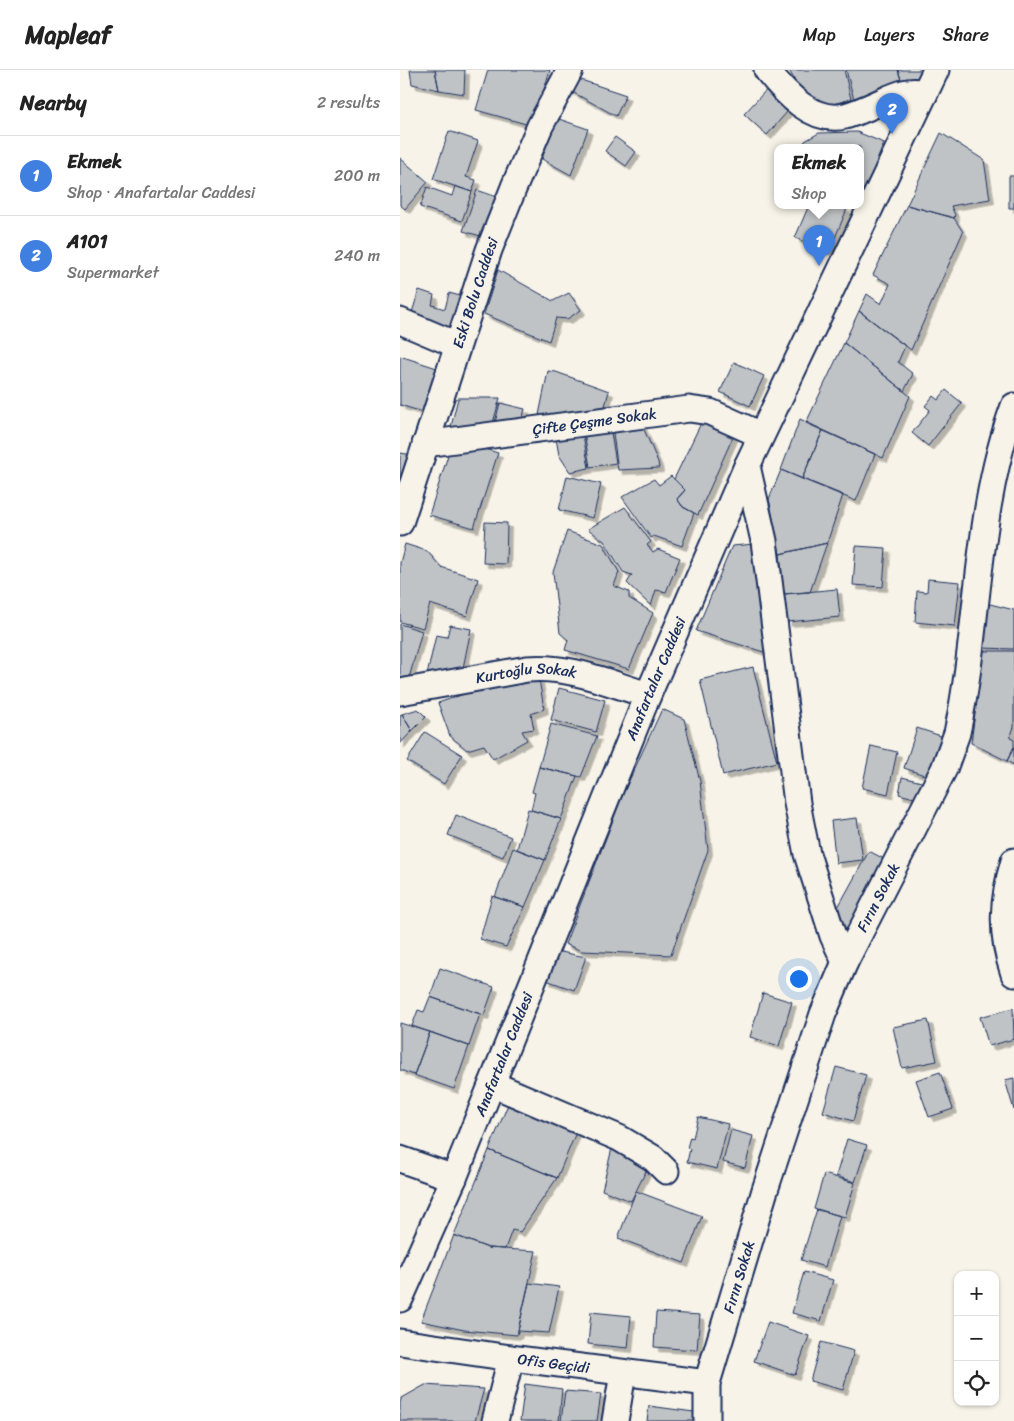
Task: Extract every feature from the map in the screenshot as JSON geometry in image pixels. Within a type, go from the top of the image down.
[{"type":"street","name":"Eski Bolu Caddesi","points":[[400,523],[489,250],[540,126],[570,70]]},
{"type":"street","points":[[767,70],[790,96],[801,105],[816,113],[831,117],[844,116],[862,110],[906,91],[925,93]]},
{"type":"street","name":"Anafartalar Caddesi","points":[[400,1298],[454,1178],[648,696],[747,466],[936,70]]},
{"type":"street","points":[[400,321],[457,345]]},
{"type":"street","name":"Fırın Sokak","points":[[707,1421],[707,1383],[765,1190],[823,1014],[845,962],[929,801],[955,740],[961,716],[989,501],[1005,472],[1014,406]]},
{"type":"street","name":"Çifte Çeşme Sokak","points":[[425,444],[689,410],[710,412],[762,435]]},
{"type":"street","points":[[747,466],[764,542],[797,803],[807,854],[833,936],[845,962]]},
{"type":"street","name":"Kurtoğlu Sokak","points":[[400,692],[527,669],[545,668],[573,672],[648,696]]},
{"type":"street","points":[[1014,861],[1003,920],[1008,956],[1014,974]]},
{"type":"street","points":[[492,1084],[619,1138],[652,1158],[666,1171]]},
{"type":"street","points":[[400,1159],[454,1178]]},
{"type":"street","name":"Ofis Geçidi","points":[[400,1342],[707,1383]]},
{"type":"street","points":[[494,1421],[511,1358]]},
{"type":"street","points":[[615,1421],[623,1373]]},
{"type":"building","points":[[410,70],[435,70],[439,90],[412,84]]},
{"type":"building","points":[[435,70],[465,70],[464,94],[439,90]]},
{"type":"building","points":[[488,70],[550,70],[533,126],[476,110]]},
{"type":"building","points":[[789,70],[844,70],[851,99],[833,104],[819,105],[798,87]]},
{"type":"building","points":[[846,70],[898,70],[903,86],[855,103]]},
{"type":"building","points":[[898,70],[927,70],[903,86]]},
{"type":"building","points":[[572,77],[626,95],[616,116],[565,88]]},
{"type":"building","points":[[767,89],[787,112],[767,135],[744,114]]},
{"type":"building","points":[[556,118],[588,129],[571,175],[542,159]]},
{"type":"building","points":[[449,131],[478,141],[466,177],[476,180],[472,192],[433,179]]},
{"type":"building","points":[[857,132],[884,143],[864,193],[864,144],[804,144],[805,141],[819,133]]},
{"type":"building","points":[[941,133],[984,160],[990,199],[951,206],[955,215],[954,218],[907,205]]},
{"type":"building","points":[[615,137],[636,152],[626,166],[605,151]]},
{"type":"building","points":[[400,158],[428,182],[405,209],[400,205]]},
{"type":"building","points":[[1009,176],[1014,176],[1014,208],[1009,208]]},
{"type":"building","points":[[455,186],[472,192],[462,221],[420,207],[427,187],[452,196]]},
{"type":"building","points":[[477,190],[497,197],[484,237],[463,231]]},
{"type":"building","points":[[907,205],[954,218],[963,232],[911,350],[859,311],[867,294],[881,304],[890,284],[873,275]]},
{"type":"building","points":[[807,209],[847,209],[829,252],[795,238]]},
{"type":"building","points":[[498,270],[553,301],[569,293],[581,310],[567,319],[556,318],[549,341],[484,314]]},
{"type":"building","points":[[419,290],[434,295],[432,305],[445,309],[449,293],[464,297],[453,336],[410,319]]},
{"type":"building","points":[[859,311],[905,346],[898,362],[913,374],[904,391],[844,343]]},
{"type":"building","points":[[844,343],[910,396],[883,458],[806,423]]},
{"type":"building","points":[[400,356],[443,370],[429,414],[400,405]]},
{"type":"building","points":[[734,362],[764,376],[750,406],[720,392]]},
{"type":"building","points":[[548,371],[556,372],[609,391],[604,410],[538,420]]},
{"type":"building","points":[[946,390],[962,403],[928,446],[912,433],[930,410],[925,406],[933,396],[938,400]]},
{"type":"building","points":[[458,398],[500,398],[491,430],[449,435]]},
{"type":"building","points":[[500,403],[525,409],[520,428],[493,430]]},
{"type":"building","points":[[703,419],[736,430],[698,515],[683,507],[677,499],[685,490],[674,479]]},
{"type":"building","points":[[800,419],[823,430],[802,479],[781,470]]},
{"type":"building","points":[[642,425],[659,468],[618,470],[612,426]]},
{"type":"building","points":[[610,427],[616,463],[590,467],[584,432]]},
{"type":"building","points":[[582,430],[589,468],[570,472],[559,455],[555,433]]},
{"type":"building","points":[[823,430],[875,454],[856,501],[802,479]]},
{"type":"building","points":[[481,448],[498,453],[474,528],[429,515],[450,449]]},
{"type":"building","points":[[400,453],[413,455],[400,491]]},
{"type":"building","points":[[781,470],[843,495],[827,543],[780,554],[769,499]]},
{"type":"building","points":[[567,476],[601,484],[593,518],[559,510]]},
{"type":"building","points":[[671,476],[685,490],[677,499],[683,507],[694,513],[682,546],[654,536],[651,538],[622,497],[654,479],[659,485]]},
{"type":"building","points":[[625,507],[651,542],[647,545],[653,552],[658,549],[680,558],[666,592],[656,590],[651,606],[627,583],[632,575],[623,572],[604,541],[588,529]]},
{"type":"building","points":[[485,522],[507,523],[506,564],[483,563]]},
{"type":"building","points":[[567,531],[603,544],[619,572],[614,586],[629,592],[629,598],[653,613],[629,669],[565,650],[568,640],[560,633],[553,572]]},
{"type":"building","points":[[827,543],[810,592],[784,594],[780,554]]},
{"type":"building","points":[[405,544],[427,551],[441,567],[478,579],[467,616],[430,604],[423,628],[400,622],[400,563]]},
{"type":"building","points":[[755,544],[767,653],[696,631],[732,546]]},
{"type":"building","points":[[856,546],[886,548],[883,587],[853,585]]},
{"type":"building","points":[[928,579],[960,582],[955,626],[915,622],[917,591],[927,592]]},
{"type":"building","points":[[837,589],[840,617],[787,622],[784,594]]},
{"type":"building","points":[[986,603],[1014,610],[1014,649],[981,648]]},
{"type":"building","points":[[400,624],[422,631],[408,682],[400,680]]},
{"type":"building","points":[[450,625],[471,629],[462,673],[427,675],[436,635],[447,637]]},
{"type":"building","points":[[983,651],[1014,651],[1014,727],[1010,738],[1014,740],[1014,747],[1007,761],[971,743]]},
{"type":"building","points":[[753,667],[777,762],[723,775],[700,680]]},
{"type":"building","points":[[539,679],[544,709],[531,714],[534,729],[522,731],[527,740],[493,759],[484,745],[467,750],[450,736],[438,703],[467,693]]},
{"type":"building","points":[[559,688],[605,700],[596,732],[551,720]]},
{"type":"building","points":[[418,709],[426,717],[412,731],[402,714]]},
{"type":"building","points":[[662,709],[684,719],[700,781],[708,850],[671,955],[582,951],[565,944],[623,794]]},
{"type":"building","points":[[402,714],[412,731],[400,744],[400,715]]},
{"type":"building","points":[[551,724],[597,736],[581,777],[539,767]]},
{"type":"building","points":[[917,728],[947,738],[933,778],[904,768]]},
{"type":"building","points":[[425,732],[462,755],[444,784],[407,761]]},
{"type":"building","points":[[871,746],[897,752],[888,794],[862,788]]},
{"type":"building","points":[[1014,747],[1014,765],[1007,761]]},
{"type":"building","points":[[539,767],[577,776],[561,819],[531,810],[535,793],[532,792]]},
{"type":"building","points":[[902,777],[929,784],[922,800],[899,794]]},
{"type":"building","points":[[528,809],[561,819],[545,860],[517,849]]},
{"type":"building","points":[[456,815],[511,837],[503,857],[448,835]]},
{"type":"building","points":[[857,818],[863,860],[836,863],[831,821]]},
{"type":"building","points":[[513,848],[545,860],[525,907],[495,897]]},
{"type":"building","points":[[869,851],[884,859],[847,929],[831,920]]},
{"type":"building","points":[[492,896],[525,907],[506,947],[480,939]]},
{"type":"building","points":[[556,951],[586,957],[574,990],[546,980]]},
{"type":"building","points":[[440,968],[494,987],[484,1015],[430,997]]},
{"type":"building","points":[[763,993],[792,1002],[779,1046],[750,1037]]},
{"type":"building","points":[[430,997],[480,1014],[469,1046],[412,1026],[418,1010],[424,1012]]},
{"type":"building","points":[[1013,1008],[1014,1039],[989,1046],[980,1017]]},
{"type":"building","points":[[928,1020],[937,1061],[902,1068],[893,1027]]},
{"type":"building","points":[[400,1023],[430,1032],[414,1075],[400,1070]]},
{"type":"building","points":[[430,1032],[469,1046],[454,1089],[414,1075]]},
{"type":"building","points":[[836,1067],[866,1075],[853,1121],[823,1112]]},
{"type":"building","points":[[940,1072],[953,1109],[929,1117],[916,1080]]},
{"type":"building","points":[[1014,1078],[1014,1110],[1005,1080]]},
{"type":"building","points":[[509,1102],[577,1130],[557,1178],[489,1150]]},
{"type":"building","points":[[698,1117],[728,1124],[717,1169],[687,1162],[690,1149],[687,1148],[690,1137],[693,1138]]},
{"type":"building","points":[[731,1130],[753,1136],[745,1168],[723,1162]]},
{"type":"building","points":[[847,1139],[867,1145],[855,1182],[836,1176]]},
{"type":"building","points":[[612,1148],[649,1165],[631,1201],[602,1190]]},
{"type":"building","points":[[489,1150],[557,1178],[520,1232],[512,1230],[505,1249],[488,1248],[454,1235]]},
{"type":"building","points":[[824,1174],[855,1183],[845,1217],[814,1209]]},
{"type":"building","points":[[636,1191],[702,1216],[684,1263],[618,1238]]},
{"type":"building","points":[[817,1209],[840,1216],[825,1267],[801,1260]]},
{"type":"building","points":[[454,1235],[488,1248],[536,1251],[517,1335],[464,1330],[421,1321]]},
{"type":"building","points":[[804,1272],[833,1280],[821,1321],[792,1313]]},
{"type":"building","points":[[529,1283],[559,1287],[549,1333],[518,1331]]},
{"type":"building","points":[[591,1312],[631,1316],[628,1348],[588,1344]]},
{"type":"building","points":[[656,1312],[700,1315],[697,1350],[654,1347]]},
{"type":"building","points":[[768,1322],[809,1336],[795,1375],[754,1361]]},
{"type":"building","points":[[821,1342],[854,1351],[843,1390],[810,1381]]},
{"type":"building","points":[[525,1384],[562,1389],[559,1421],[520,1421]]},
{"type":"building","points":[[425,1385],[484,1389],[475,1421],[400,1421],[400,1402],[402,1398]]},
{"type":"building","points":[[565,1391],[601,1394],[597,1421],[561,1421]]},
{"type":"building","points":[[649,1406],[694,1412],[694,1421],[647,1421]]},
{"type":"place","name":"A101","points":[[892,134]]},
{"type":"place","name":"Ekmek","points":[[819,266]]}]
